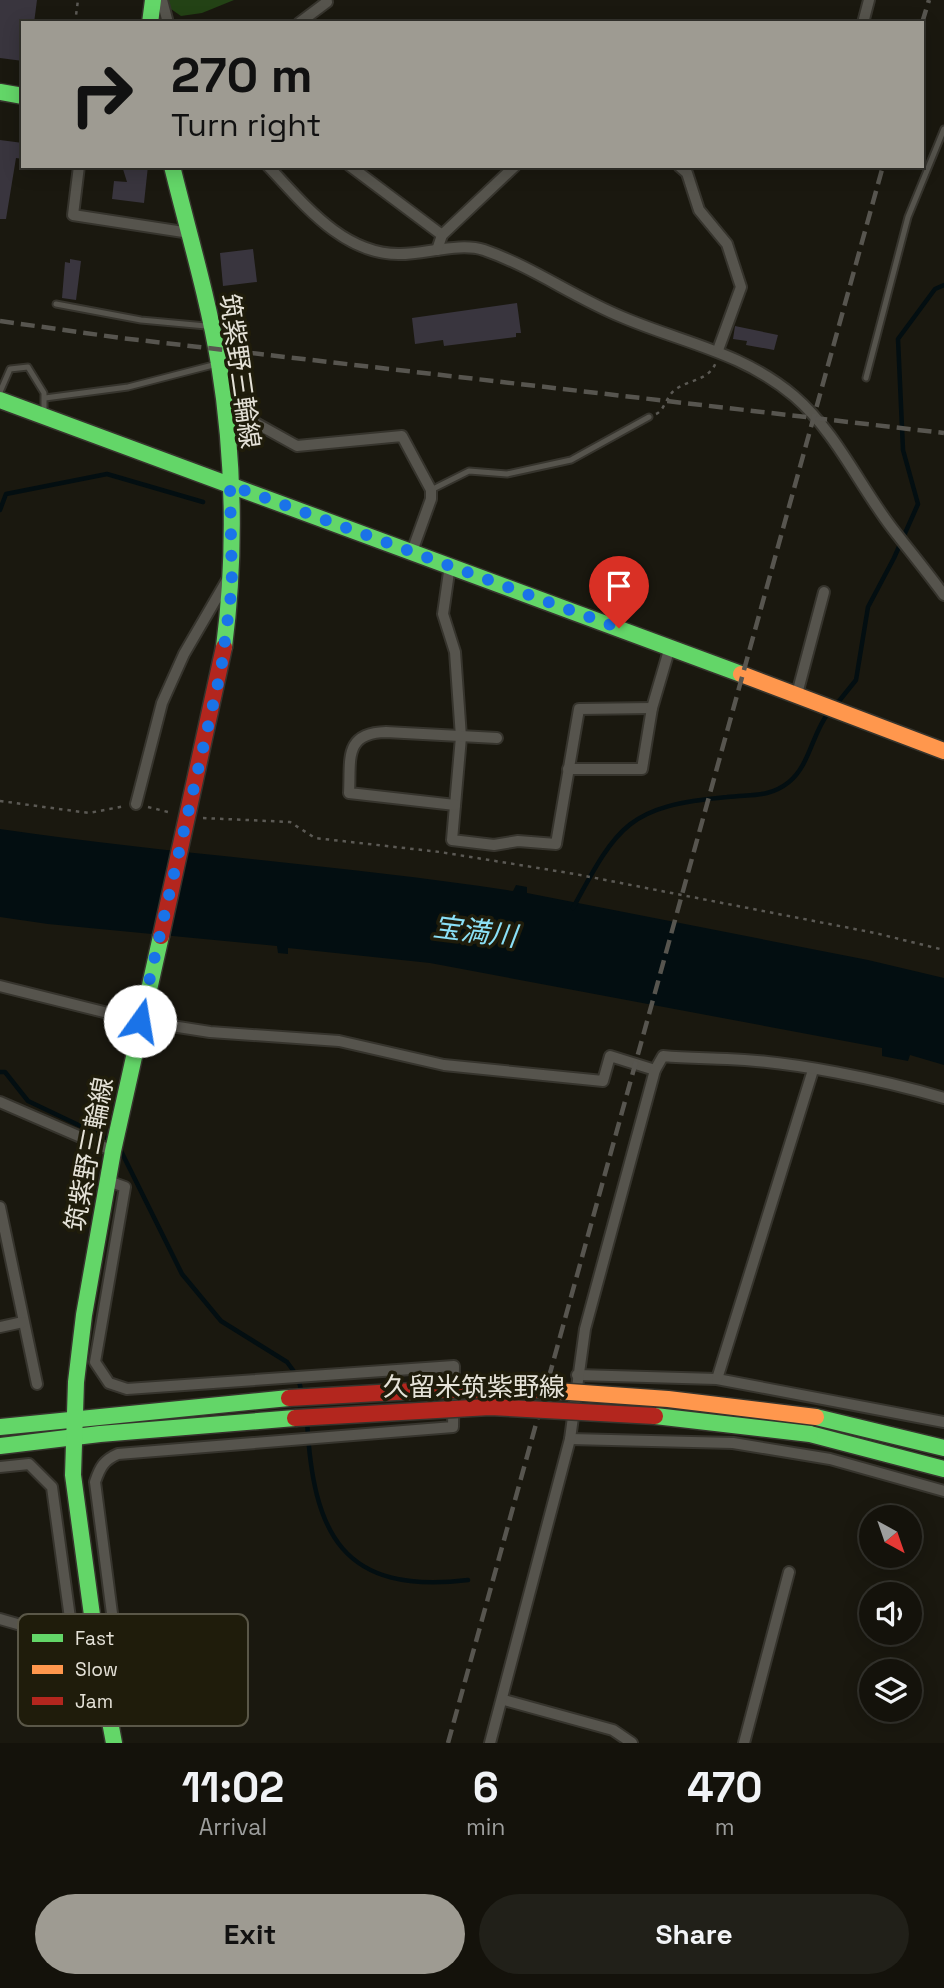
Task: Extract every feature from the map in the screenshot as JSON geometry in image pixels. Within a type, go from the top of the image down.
[{"type":"main road","points":[[150,21],[153,0]]},
{"type":"main road","points":[[0,92],[21,96]]},
{"type":"main road","name":"筑紫野三輪線","points":[[92,1614],[73,1475],[72,1420],[84,1315],[140,1021],[190,817],[221,670],[232,572],[230,485],[225,406],[219,364],[213,327],[173,168]]},
{"type":"main road","points":[[0,400],[44,406],[230,485],[944,751]]},
{"type":"main road","name":"久留米筑紫野線","points":[[0,1427],[289,1398],[429,1390],[520,1389],[655,1397],[816,1417],[944,1448]]},
{"type":"main road","name":"久留米筑紫野線","points":[[0,1446],[295,1418],[432,1408],[518,1407],[725,1422],[810,1434],[944,1469]]},
{"type":"street","points":[[162,0],[167,21]]},
{"type":"street","points":[[864,21],[869,0]]},
{"type":"street","points":[[302,21],[327,2]]},
{"type":"street","points":[[79,168],[73,215],[190,233]]},
{"type":"street","points":[[270,168],[325,225],[363,246],[398,254],[481,249],[512,261],[622,317],[718,350],[767,376],[796,398],[833,441],[893,529],[944,594]]},
{"type":"street","points":[[353,168],[442,235]]},
{"type":"street","points":[[437,250],[442,235],[513,168]]},
{"type":"street","points":[[681,168],[687,173],[699,210],[727,244],[741,287],[718,350]]},
{"type":"street","points":[[225,406],[297,446],[402,436],[431,490],[431,499],[414,546]]},
{"type":"street","points":[[450,565],[443,614],[455,652],[461,737],[452,840],[494,845],[518,841],[556,844],[579,709],[652,708]]},
{"type":"street","points":[[136,804],[162,703],[184,654],[232,572]]},
{"type":"street","points":[[797,694],[824,592]]},
{"type":"street","points":[[568,769],[642,769],[652,708],[670,647]]},
{"type":"street","points":[[455,805],[349,793],[351,750],[356,741],[370,733],[498,738]]},
{"type":"street","points":[[0,986],[140,1021],[210,1032],[339,1041],[444,1066],[603,1080],[610,1056],[655,1070]]},
{"type":"street","points":[[490,1743],[504,1700],[570,1440],[585,1329],[655,1070],[663,1056],[727,1059],[813,1070],[912,1088],[944,1098]]},
{"type":"street","points":[[717,1380],[813,1070]]},
{"type":"street","points":[[0,1102],[113,1152]]},
{"type":"street","points":[[108,1181],[125,1188],[95,1362],[109,1383],[127,1389],[454,1366],[453,1427],[118,1454],[107,1459],[100,1467],[95,1482],[112,1614]]},
{"type":"street","points":[[0,1207],[37,1384]]},
{"type":"street","points":[[0,1327],[23,1322]]},
{"type":"street","points":[[577,1375],[717,1380],[944,1422]]},
{"type":"street","points":[[570,1440],[733,1443],[830,1459],[944,1491]]},
{"type":"street","points":[[0,1467],[29,1464],[52,1487],[69,1614]]},
{"type":"street","points":[[744,1743],[789,1572]]},
{"type":"street","points":[[0,1619],[18,1624]]},
{"type":"street","points":[[504,1700],[614,1730],[632,1743]]},
{"type":"lane","points":[[866,378],[908,217],[944,129]]},
{"type":"lane","points":[[56,304],[141,320],[213,327]]},
{"type":"lane","points":[[0,392],[5,374],[20,365],[33,372],[44,406],[219,364]]},
{"type":"lane","points":[[431,490],[469,471],[507,474],[571,460],[649,417]]},
{"type":"path","points":[[75,21],[78,0]]},
{"type":"path","points":[[649,417],[661,412],[664,401],[678,387],[709,374],[715,366],[718,350]]},
{"type":"path","points":[[0,801],[89,813],[136,804],[190,817],[290,822],[315,838],[440,852],[575,874],[875,933],[944,950]]},
{"type":"green space","points":[[158,0],[234,0],[202,13],[181,16]]},
{"type":"water","name":"宝満川","points":[[0,829],[513,891],[516,885],[527,887],[527,893],[868,960],[944,978],[944,1065],[910,1055],[908,1061],[882,1056],[882,1048],[430,963],[288,948],[288,954],[278,953],[277,946],[0,917]]},
{"type":"building","points":[[0,0],[37,0],[34,21],[21,21],[21,61],[0,58]]},
{"type":"building","points":[[0,140],[21,143],[21,159],[16,158],[6,219],[0,219]]},
{"type":"building","points":[[123,168],[148,168],[144,203],[112,199],[114,181],[127,182]]},
{"type":"building","points":[[253,249],[257,282],[223,286],[220,253]]},
{"type":"building","points":[[70,259],[81,261],[76,300],[62,298],[65,262],[70,263]]},
{"type":"building","points":[[517,303],[521,333],[516,333],[516,337],[444,346],[443,340],[415,344],[412,318]]},
{"type":"building","points":[[735,326],[778,335],[774,350],[746,345],[747,341],[733,339]]},
{"type":"waterway","points":[[835,706],[856,680],[868,607],[918,504],[903,450],[898,339],[935,289],[944,285]]},
{"type":"waterway","points":[[0,510],[6,494],[107,474],[203,502]]},
{"type":"waterway","points":[[573,908],[602,856],[630,824],[668,806],[760,794],[782,787],[802,767],[829,712]]},
{"type":"waterway","points":[[0,1072],[5,1072],[28,1101],[110,1140]]},
{"type":"waterway","points":[[119,1147],[182,1274],[221,1321],[287,1362],[298,1377],[302,1394]]},
{"type":"waterway","points":[[307,1420],[310,1460],[317,1495],[327,1525],[342,1548],[363,1566],[391,1577],[425,1582],[468,1580]]},
{"type":"railway","points":[[923,21],[929,0]]},
{"type":"railway","points":[[448,1743],[882,168]]},
{"type":"railway","points":[[0,321],[121,338],[944,433]]},
{"type":"traffic: fast","points":[[150,21],[153,0]]},
{"type":"traffic: fast","points":[[0,92],[21,96]]},
{"type":"traffic: fast","points":[[173,168],[209,314],[228,434],[232,541],[224,647]]},
{"type":"traffic: fast","points":[[0,400],[741,674]]},
{"type":"traffic: fast","points":[[92,1614],[73,1475],[76,1382],[84,1315],[113,1151],[161,936]]},
{"type":"traffic: fast","points":[[0,1427],[289,1398]]},
{"type":"traffic: fast","points":[[655,1416],[810,1434]]},
{"type":"traffic: fast","points":[[816,1417],[944,1448]]},
{"type":"traffic: fast","points":[[0,1446],[100,1434],[295,1418]]},
{"type":"traffic: fast","points":[[810,1434],[944,1469]]},
{"type":"traffic: fast","points":[[111,1726],[114,1743]]},
{"type":"traffic: slow","points":[[741,674],[944,751]]},
{"type":"traffic: slow","points":[[541,1390],[668,1399],[816,1417]]},
{"type":"traffic: jam","points":[[161,936],[224,647]]},
{"type":"traffic: jam","points":[[289,1398],[432,1390],[541,1390]]},
{"type":"traffic: jam","points":[[295,1418],[490,1407],[655,1416]]},
{"type":"route","points":[[140,1021],[190,817],[221,670],[232,587],[230,485],[619,628]]}]
